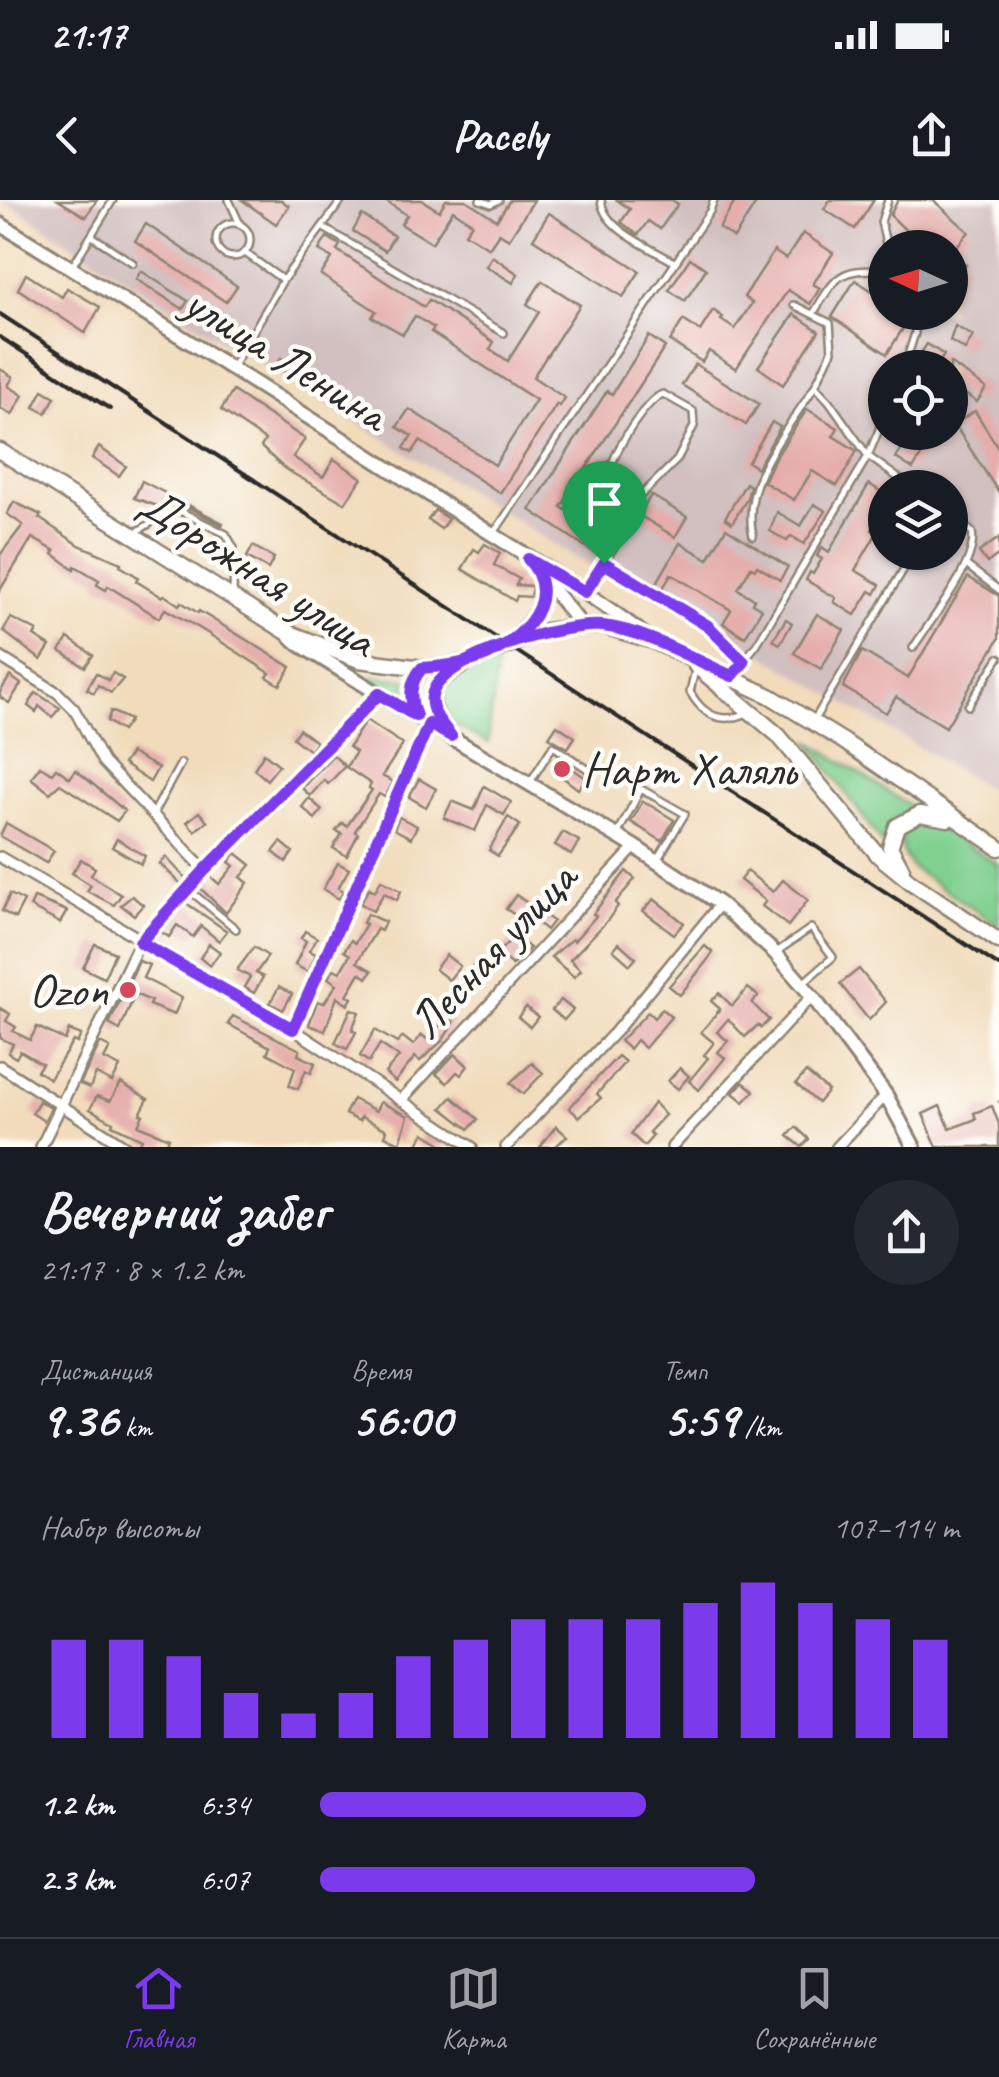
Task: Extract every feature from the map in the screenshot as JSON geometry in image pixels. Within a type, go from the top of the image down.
[{"type":"main road","name":"улица Ленина","points":[[0,224],[232,368],[533,564],[585,592],[653,641],[732,676],[812,722],[999,847]]},
{"type":"main road","name":"Дорожная улица","points":[[0,451],[233,597],[299,644],[636,847],[720,904],[775,952],[812,996],[886,1095],[914,1147]]},
{"type":"main road","name":"улица Ленина","points":[[533,564],[582,626]]},
{"type":"main road","points":[[512,642],[542,601],[543,582],[533,564]]},
{"type":"main road","points":[[451,736],[436,717],[432,693],[446,674],[473,660],[540,632],[582,626],[603,626],[653,641]]},
{"type":"main road","points":[[285,631],[334,653],[390,666],[422,668],[473,660]]},
{"type":"main road","points":[[334,653],[379,694]]},
{"type":"main road","name":"улица Ленина","points":[[679,653],[752,710],[787,745],[879,856],[999,940]]},
{"type":"main road","points":[[416,716],[410,695],[422,668]]},
{"type":"main road","points":[[912,882],[890,846],[897,826],[920,814],[965,825]]},
{"type":"street","points":[[0,657],[58,693],[74,709],[103,762],[205,870]]},
{"type":"street","points":[[40,1147],[140,942],[205,870],[379,694]]},
{"type":"street","points":[[293,1029],[429,724]]},
{"type":"street","name":"Лесная улица","points":[[400,1100],[636,847]]},
{"type":"street","points":[[0,857],[293,1029],[472,1147]]},
{"type":"street","points":[[506,1147],[616,1032],[720,904]]},
{"type":"street","points":[[672,1147],[812,996]]},
{"type":"street","points":[[0,1066],[126,1147]]},
{"type":"street","points":[[837,1147],[886,1095]]},
{"type":"lane","points":[[71,268],[112,200]]},
{"type":"lane","points":[[228,200],[250,237],[245,252]]},
{"type":"lane","points":[[232,368],[283,280],[342,200]]},
{"type":"lane","points":[[480,200],[491,204],[500,200]]},
{"type":"lane","points":[[600,200],[603,214],[611,223],[674,262]]},
{"type":"lane","points":[[493,536],[714,200]]},
{"type":"lane","points":[[883,230],[881,222],[888,200]]},
{"type":"lane","points":[[240,224],[228,224],[220,230],[218,246],[229,256],[245,252]]},
{"type":"lane","points":[[322,227],[504,333]]},
{"type":"lane","points":[[92,236],[133,263]]},
{"type":"lane","points":[[245,252],[283,280]]},
{"type":"lane","points":[[814,314],[839,275],[868,270]]},
{"type":"lane","points":[[753,536],[750,512],[758,478],[815,386],[833,345],[830,323],[794,305]]},
{"type":"lane","points":[[815,386],[868,456],[887,470]]},
{"type":"lane","points":[[585,592],[622,534],[627,509],[677,460],[694,426],[693,411],[670,396],[662,394],[649,402],[610,464],[608,480],[627,509]]},
{"type":"lane","points":[[732,676],[870,450]]},
{"type":"lane","points":[[132,535],[168,512],[178,510],[226,534],[234,548],[233,597]]},
{"type":"lane","points":[[968,527],[974,538],[968,558]]},
{"type":"lane","points":[[604,563],[708,626],[744,662]]},
{"type":"lane","points":[[968,567],[999,590]]},
{"type":"lane","points":[[812,722],[903,570]]},
{"type":"lane","points":[[912,648],[963,570]]},
{"type":"lane","points":[[968,706],[999,658]]},
{"type":"lane","points":[[696,667],[690,692],[704,712],[725,719],[752,710]]},
{"type":"lane","points":[[530,782],[553,746],[588,770]]},
{"type":"lane","points":[[152,815],[181,763]]},
{"type":"lane","points":[[617,836],[642,789],[685,814],[656,861]]},
{"type":"lane","points":[[188,888],[236,928]]},
{"type":"lane","points":[[775,952],[811,928],[833,956],[801,984]]},
{"type":"shaded area","points":[[3,200],[999,200],[999,795],[602,559],[594,569],[235,350]]},
{"type":"green space","points":[[497,663],[488,743],[441,717],[437,694],[443,686]]},
{"type":"green space","points":[[366,677],[407,679],[404,698]]},
{"type":"green space","points":[[808,740],[913,808],[893,822],[883,845]]},
{"type":"green space","points":[[932,823],[999,865],[999,926],[912,868],[902,841],[910,825]]},
{"type":"building","points":[[58,200],[97,200],[86,217]]},
{"type":"building","points":[[242,200],[281,200],[289,206],[276,224]]},
{"type":"building","points":[[384,200],[422,200],[439,211],[446,200],[466,200],[497,220],[510,200],[534,200],[509,239],[499,233],[489,248],[465,233],[472,223],[453,210],[432,243],[401,224],[407,215]]},
{"type":"building","points":[[617,200],[672,200],[678,204],[660,229],[648,221],[638,235],[621,222],[630,209]]},
{"type":"building","points":[[736,200],[758,200],[734,238],[719,228]]},
{"type":"building","points":[[830,200],[874,200],[855,229],[824,209]]},
{"type":"building","points":[[898,200],[933,200],[967,230],[905,230],[890,215]]},
{"type":"building","points":[[549,213],[640,271],[623,297],[533,239]]},
{"type":"building","points":[[362,215],[394,236],[385,251],[353,231]]},
{"type":"building","points":[[146,224],[237,286],[226,302],[135,241]]},
{"type":"building","points":[[803,233],[833,253],[813,284],[820,288],[810,304],[788,290],[736,369],[709,351],[702,362],[670,341],[683,320],[700,331],[713,310],[735,329],[752,303],[744,297],[774,251],[786,259]]},
{"type":"building","points":[[327,237],[340,245],[337,250],[424,307],[429,300],[494,342],[490,349],[508,361],[539,312],[527,304],[542,281],[580,305],[533,377],[565,398],[560,406],[557,404],[500,493],[420,441],[412,453],[404,448],[412,436],[397,427],[409,409],[495,465],[536,400],[431,332],[434,328],[415,316],[403,334],[372,317],[376,311],[321,275],[332,258],[319,250]]},
{"type":"building","points":[[492,256],[518,274],[513,283],[486,266]]},
{"type":"building","points":[[690,258],[706,269],[685,301],[669,290]]},
{"type":"building","points":[[141,271],[188,301],[183,309],[136,279]]},
{"type":"building","points":[[26,274],[62,297],[67,288],[100,307],[85,333],[18,289]]},
{"type":"building","points":[[855,280],[868,288],[868,330],[902,330],[889,350],[881,350],[832,317]]},
{"type":"building","points":[[794,314],[819,331],[783,385],[758,367]]},
{"type":"building","points":[[954,330],[973,336],[965,350],[950,341]]},
{"type":"building","points":[[649,336],[665,347],[561,507],[609,538],[598,555],[530,510],[607,391],[612,394]]},
{"type":"building","points":[[281,358],[303,371],[298,379],[276,366]]},
{"type":"building","points":[[695,364],[759,404],[746,425],[682,385]]},
{"type":"building","points":[[0,369],[13,377],[8,386],[23,395],[12,415],[0,408]]},
{"type":"building","points":[[968,376],[986,388],[977,402],[968,396]]},
{"type":"building","points":[[43,390],[55,397],[46,413],[34,407]]},
{"type":"building","points":[[233,391],[305,439],[293,457],[323,477],[334,459],[362,478],[345,503],[285,469],[261,447],[265,440],[221,410]]},
{"type":"building","points":[[807,409],[838,428],[833,436],[857,451],[837,486],[812,471],[794,500],[764,482]]},
{"type":"building","points":[[975,411],[999,449],[999,493],[968,445],[968,415]]},
{"type":"building","points":[[772,422],[780,427],[757,468],[748,462]]},
{"type":"building","points":[[99,447],[126,466],[119,476],[92,458]]},
{"type":"building","points":[[901,450],[925,450],[913,469],[896,458]]},
{"type":"building","points":[[142,481],[222,525],[181,504],[163,508],[134,498]]},
{"type":"building","points":[[746,483],[750,486],[747,499],[732,523],[725,518]]},
{"type":"building","points":[[868,486],[868,548],[855,570],[880,585],[875,594],[870,591],[855,615],[806,580],[822,559],[817,556],[822,547],[829,552]]},
{"type":"building","points":[[651,495],[687,517],[675,537],[639,515]]},
{"type":"building","points":[[14,502],[41,515],[39,518],[79,545],[121,563],[138,577],[136,581],[162,597],[199,611],[291,667],[280,685],[267,677],[270,673],[201,629],[165,609],[159,618],[108,586],[106,590],[97,585],[99,580],[75,566],[74,569],[53,554],[55,551],[32,538],[0,590],[0,555],[23,525],[7,514]]},
{"type":"building","points":[[814,504],[826,511],[804,544],[791,536],[787,541],[770,531],[777,512],[801,526]]},
{"type":"building","points":[[435,510],[448,519],[441,529],[428,520]]},
{"type":"building","points":[[726,528],[788,567],[780,580],[757,566],[751,567],[738,589],[762,609],[745,637],[723,623],[731,610],[671,574],[662,590],[655,586],[680,543],[708,559]]},
{"type":"building","points":[[999,538],[999,554],[987,563],[979,552]]},
{"type":"building","points":[[485,544],[500,553],[494,565],[519,579],[516,585],[532,586],[531,597],[517,596],[515,601],[462,569],[474,549],[479,552]]},
{"type":"building","points":[[253,546],[274,558],[268,569],[247,557]]},
{"type":"building","points":[[968,577],[999,596],[999,639],[946,727],[896,697],[886,713],[843,687],[862,651],[908,678]]},
{"type":"building","points":[[817,614],[844,630],[821,669],[794,653]]},
{"type":"building","points":[[11,618],[37,631],[34,636],[50,646],[41,660],[3,631]]},
{"type":"building","points":[[786,619],[792,623],[780,644],[773,640]]},
{"type":"building","points":[[68,638],[93,655],[85,667],[60,651]]},
{"type":"building","points":[[96,673],[108,680],[113,673],[123,679],[111,693],[98,685],[94,693],[87,689]]},
{"type":"building","points":[[10,676],[21,684],[9,703],[0,697],[0,692]]},
{"type":"building","points":[[36,693],[60,708],[52,717],[39,706],[36,712],[28,706]]},
{"type":"building","points":[[111,711],[130,720],[122,731],[107,721]]},
{"type":"building","points":[[366,720],[403,744],[382,776],[393,782],[385,797],[379,794],[355,831],[358,834],[347,856],[333,848],[342,834],[336,831],[342,823],[347,826],[372,790],[371,784],[346,767],[356,752],[349,747]]},
{"type":"building","points":[[557,725],[575,737],[568,748],[549,737]]},
{"type":"building","points":[[299,729],[316,742],[310,751],[293,738]]},
{"type":"building","points":[[131,753],[158,768],[150,782],[123,764]]},
{"type":"building","points":[[264,753],[279,765],[267,780],[254,769]]},
{"type":"building","points":[[333,755],[345,766],[328,784],[324,780],[310,796],[302,788]]},
{"type":"building","points":[[560,760],[586,778],[578,789],[553,770]]},
{"type":"building","points":[[40,766],[52,773],[56,768],[70,778],[76,770],[125,811],[117,821],[60,784],[50,793],[31,778]]},
{"type":"building","points":[[419,779],[436,789],[426,807],[409,797]]},
{"type":"building","points":[[484,786],[511,802],[504,815],[487,805],[475,831],[444,818],[452,801],[474,810]]},
{"type":"building","points":[[309,798],[322,810],[315,819],[302,807]]},
{"type":"building","points":[[643,801],[674,820],[662,841],[631,822]]},
{"type":"building","points":[[199,812],[207,821],[195,831],[187,822]]},
{"type":"building","points":[[399,817],[417,826],[411,838],[394,829]]},
{"type":"building","points":[[508,817],[520,825],[498,856],[489,850]]},
{"type":"building","points":[[6,823],[54,851],[46,863],[0,836]]},
{"type":"building","points":[[563,832],[579,841],[571,855],[555,845]]},
{"type":"building","points":[[117,839],[145,856],[141,864],[112,847]]},
{"type":"building","points":[[281,842],[293,852],[286,862],[273,852]]},
{"type":"building","points":[[236,853],[251,865],[241,877],[248,883],[226,913],[200,888],[210,876],[219,884],[234,866],[229,862]]},
{"type":"building","points":[[166,857],[186,879],[181,884],[160,864]]},
{"type":"building","points":[[81,859],[95,868],[91,875],[121,895],[114,905],[87,891],[91,885],[72,873]]},
{"type":"building","points":[[338,863],[349,869],[338,888],[344,891],[339,899],[323,889]]},
{"type":"building","points":[[626,871],[635,879],[615,903],[618,906],[607,921],[570,960],[581,970],[574,977],[551,957],[574,941],[596,916],[593,914]]},
{"type":"building","points":[[747,871],[773,892],[783,880],[808,900],[788,926],[762,906],[766,901],[740,880]]},
{"type":"building","points":[[381,880],[401,891],[397,900],[384,893],[373,911],[360,903],[369,888],[375,891]]},
{"type":"building","points":[[10,894],[24,901],[15,918],[2,911]]},
{"type":"building","points":[[516,895],[553,921],[546,930],[523,910],[518,917],[506,909]]},
{"type":"building","points":[[132,896],[143,905],[134,915],[121,905]]},
{"type":"building","points":[[34,898],[67,911],[60,923],[30,907]]},
{"type":"building","points":[[654,899],[684,923],[674,934],[643,911]]},
{"type":"building","points":[[186,903],[227,931],[219,941],[201,926],[193,937],[177,925],[169,937],[160,931]]},
{"type":"building","points":[[367,914],[385,922],[357,962],[372,971],[367,978],[360,973],[347,995],[352,998],[348,1005],[337,997],[325,1031],[309,1025],[317,1001],[324,1003],[337,984],[328,978],[334,969],[340,972],[350,955],[344,951],[351,940],[355,943]]},
{"type":"building","points":[[305,931],[317,938],[309,951],[316,954],[308,972],[295,965],[306,941],[301,938]]},
{"type":"building","points":[[515,936],[530,948],[512,965],[497,953]]},
{"type":"building","points":[[619,943],[636,958],[630,965],[613,950]]},
{"type":"building","points":[[95,944],[115,953],[104,978],[83,968]]},
{"type":"building","points":[[209,944],[220,952],[210,966],[200,958]]},
{"type":"building","points":[[705,946],[713,953],[680,995],[669,986]]},
{"type":"building","points":[[254,947],[268,956],[256,973],[263,977],[254,993],[244,987],[250,977],[237,970]]},
{"type":"building","points":[[446,955],[460,966],[449,980],[435,969]]},
{"type":"building","points":[[478,959],[493,970],[486,979],[471,968]]},
{"type":"building","points":[[139,961],[149,965],[143,978],[182,998],[174,1015],[149,1005],[151,1001],[135,994],[120,1030],[109,1024]]},
{"type":"building","points":[[859,969],[886,1002],[869,1020],[840,984]]},
{"type":"building","points":[[279,987],[292,994],[283,1010],[270,1003]]},
{"type":"building","points":[[748,988],[758,996],[752,1003],[769,1020],[745,1037],[728,1019],[717,1032],[728,1041],[718,1052],[725,1058],[699,1090],[689,1081],[708,1058],[704,1055],[714,1043],[701,1032],[720,1009],[711,1001],[719,993],[732,1006]]},
{"type":"building","points":[[561,1000],[573,1010],[564,1020],[552,1010]]},
{"type":"building","points":[[526,1007],[538,1017],[530,1027],[518,1017]]},
{"type":"building","points":[[0,1008],[10,1014],[6,1021],[16,1027],[13,1031],[30,1040],[37,1027],[65,1040],[69,1030],[81,1035],[77,1043],[73,1041],[50,1079],[37,1071],[42,1064],[20,1051],[16,1058],[8,1053],[13,1044],[0,1038]]},
{"type":"building","points":[[351,1009],[359,1012],[352,1030],[356,1032],[347,1049],[335,1043]]},
{"type":"building","points":[[662,1009],[671,1017],[645,1048],[636,1040],[629,1049],[620,1041],[648,1012],[654,1018]]},
{"type":"building","points":[[233,1016],[300,1050],[298,1055],[315,1063],[311,1073],[306,1070],[298,1089],[289,1086],[295,1068],[267,1053],[270,1047],[228,1024]]},
{"type":"building","points":[[446,1016],[454,1022],[443,1040],[420,1061],[415,1057],[395,1082],[385,1073],[399,1057],[380,1044],[369,1062],[360,1056],[375,1030],[397,1043],[403,1037],[413,1045],[422,1035],[429,1041]]},
{"type":"building","points":[[100,1043],[110,1048],[104,1059],[120,1067],[112,1082],[96,1074],[90,1088],[80,1084]]},
{"type":"building","points":[[455,1054],[468,1066],[447,1083],[436,1074]]},
{"type":"building","points":[[618,1056],[625,1062],[597,1094],[601,1098],[579,1117],[569,1108]]},
{"type":"building","points":[[532,1063],[543,1073],[523,1094],[510,1083]]},
{"type":"building","points":[[680,1068],[689,1076],[678,1089],[668,1081]]},
{"type":"building","points":[[806,1072],[828,1091],[818,1103],[796,1084]]},
{"type":"building","points":[[743,1082],[754,1091],[744,1102],[733,1093]]},
{"type":"building","points":[[121,1083],[148,1099],[138,1125],[169,1138],[165,1147],[147,1147],[140,1143],[142,1139],[90,1109],[97,1096],[110,1101]]},
{"type":"building","points":[[452,1097],[478,1119],[469,1129],[442,1108]]},
{"type":"building","points":[[353,1099],[376,1111],[380,1102],[408,1116],[400,1143],[385,1136],[387,1130],[345,1114]]},
{"type":"building","points":[[39,1101],[51,1108],[44,1121],[32,1113]]},
{"type":"building","points":[[654,1103],[665,1115],[649,1132],[653,1136],[644,1146],[631,1134]]},
{"type":"building","points":[[940,1106],[950,1129],[976,1119],[974,1113],[992,1106],[999,1124],[999,1147],[937,1147],[923,1114]]},
{"type":"building","points":[[556,1126],[567,1136],[555,1147],[540,1147]]},
{"type":"building","points":[[796,1127],[809,1139],[802,1147],[788,1136]]},
{"type":"building","points":[[424,1133],[447,1147],[416,1147]]},
{"type":"railway","points":[[0,314],[999,966]]},
{"type":"railway","points":[[0,337],[110,409]]},
{"type":"place","name":"Нарт Халяль","points":[[562,769]]},
{"type":"place","name":"Ozon","points":[[128,990]]},
{"type":"route","points":[[528,559],[585,592],[604,563],[708,626],[744,662],[732,676],[624,630],[582,626],[540,632],[446,674],[432,693],[432,704],[436,717],[451,736],[429,724],[293,1029],[140,942],[205,870],[379,694],[416,716],[410,695],[422,668],[473,660],[512,642],[542,601],[543,582],[528,559]]}]
